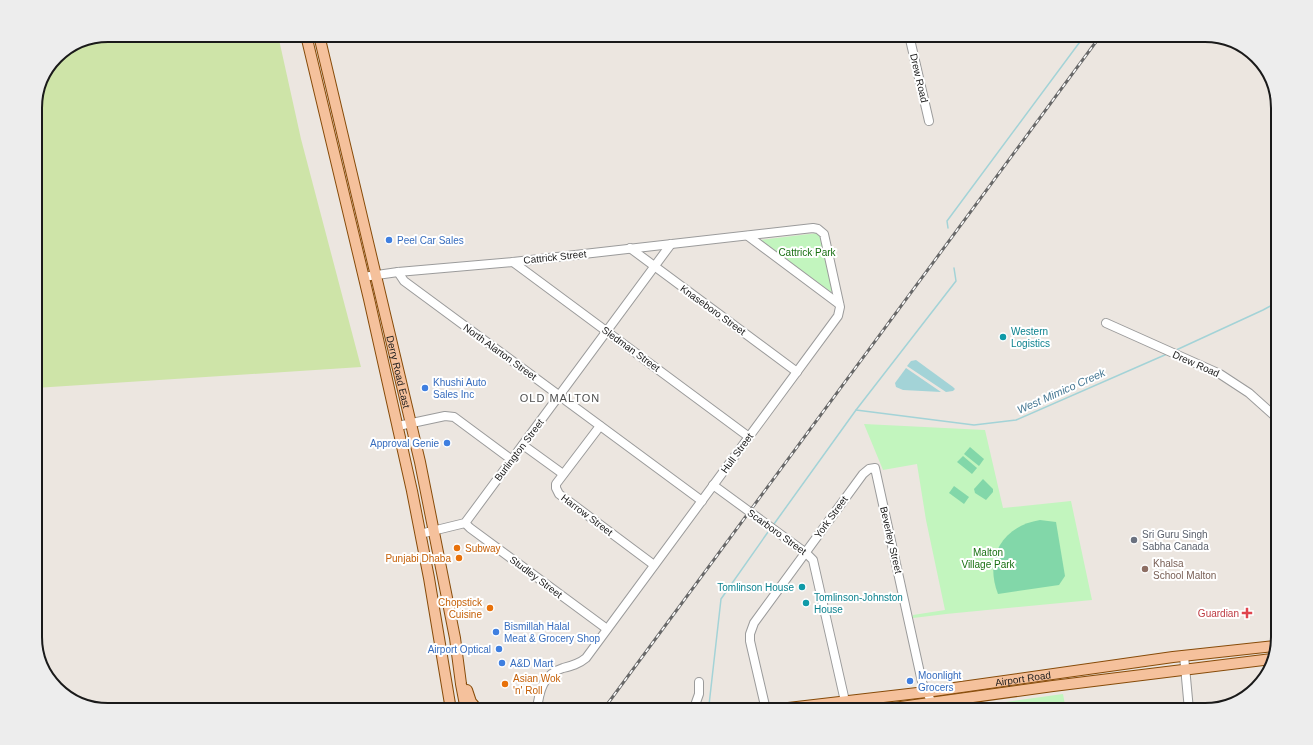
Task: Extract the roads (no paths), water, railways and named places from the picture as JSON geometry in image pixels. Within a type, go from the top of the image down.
[{"type":"main road","name":"Derry Road East","points":[[308,42],[398,426],[429,578],[450,703]]},
{"type":"main road","name":"Derry Road East","points":[[321,42],[377,275],[411,424],[455,638],[465,703]]},
{"type":"main road","points":[[352,230],[365,228]]},
{"type":"main road","name":"Airport Road","points":[[855,703],[870,698],[926,692],[1184,656],[1270,647]]},
{"type":"main road","name":"Airport Road","points":[[956,703],[1053,686],[1267,660]]},
{"type":"main road","points":[[1111,666],[1113,679]]},
{"type":"main road","points":[[1048,674],[1053,686]]},
{"type":"main road","points":[[445,703],[442,682],[446,676]]},
{"type":"main road","points":[[461,684],[466,688],[472,703]]},
{"type":"street","name":"Drew Road","points":[[911,42],[929,121]]},
{"type":"street","name":"Hull Street","points":[[538,703],[540,690],[546,678],[556,671],[578,663],[584,659],[838,316],[840,310],[839,304],[824,236],[820,230],[813,228],[748,236]]},
{"type":"street","name":"Cattrick Street","points":[[363,277],[398,272],[513,262],[748,236]]},
{"type":"street","points":[[748,236],[839,304]]},
{"type":"street","name":"Burlington Street","points":[[465,523],[671,244]]},
{"type":"street","name":"Knaseboro Street","points":[[630,248],[797,372]]},
{"type":"street","name":"Sledman Street","points":[[513,262],[749,437]]},
{"type":"street","name":"North Alarton Street","points":[[398,272],[404,281],[702,501]]},
{"type":"street","name":"Drew Road","points":[[1106,323],[1220,374],[1250,393],[1271,412]]},
{"type":"street","points":[[398,426],[446,416],[454,417],[512,460]]},
{"type":"street","points":[[523,445],[563,474],[600,426]]},
{"type":"street","name":"York Street","points":[[764,703],[750,641],[751,630],[754,623],[863,474],[869,469],[875,468]]},
{"type":"street","name":"Beverley Street","points":[[875,468],[922,682],[931,703]]},
{"type":"street","name":"Harrow Street","points":[[563,474],[556,484],[559,494],[654,565]]},
{"type":"street","name":"Scarboro Street","points":[[713,485],[806,553],[814,563],[845,703]]},
{"type":"street","points":[[420,534],[465,523]]},
{"type":"street","name":"Studley Street","points":[[465,523],[607,629]]},
{"type":"street","points":[[1184,656],[1188,703]]},
{"type":"street","points":[[696,703],[699,694],[699,682]]},
{"type":"street","points":[[870,698],[871,703]]},
{"type":"water","points":[[916,360],[955,389],[953,391],[946,392],[907,366],[911,361]]},
{"type":"water","points":[[906,368],[941,392],[903,390],[896,387],[895,383]]},
{"type":"waterway","points":[[948,228],[947,221],[1080,42]]},
{"type":"waterway","points":[[774,524],[856,410],[956,281],[954,268]]},
{"type":"waterway","name":"West Mimico Creek","points":[[1174,351],[1271,306]]},
{"type":"waterway","name":"West Mimico Creek","points":[[856,410],[974,425],[1016,420],[1167,354]]},
{"type":"waterway","name":"West Mimico Creek","points":[[709,703],[721,599],[768,532]]},
{"type":"railway","points":[[608,703],[1096,42]]},
{"type":"place","name":"Peel Car Sales","points":[[389,240]]},
{"type":"place","name":"Western Logistics","points":[[1003,337]]},
{"type":"place","name":"Khushi Auto Sales Inc","points":[[425,388]]},
{"type":"place","name":"Approval Genie","points":[[447,443]]},
{"type":"place","name":"Sri Guru Singh Sabha Canada","points":[[1134,540]]},
{"type":"place","name":"Subway","points":[[457,548]]},
{"type":"place","name":"Punjabi Dhaba","points":[[459,558]]},
{"type":"place","name":"Khalsa School Malton","points":[[1145,569]]},
{"type":"place","name":"Tomlinson House","points":[[802,587]]},
{"type":"place","name":"Tomlinson-Johnston House","points":[[806,603]]},
{"type":"place","name":"Chopstick Cuisine","points":[[490,608]]},
{"type":"place","name":"Guardian","points":[[1247,613]]},
{"type":"place","name":"Bismillah Halal Meat & Grocery Shop","points":[[496,632]]},
{"type":"place","name":"Airport Optical","points":[[499,649]]},
{"type":"place","name":"A&D Mart","points":[[502,663]]},
{"type":"place","name":"Moonlight Grocers","points":[[910,681]]},
{"type":"place","name":"Asian Wok 'n' Roll","points":[[505,684]]},
{"type":"district","name":"OLD MALTON","points":[[560,398]]},
{"type":"park label","name":"Cattrick Park","points":[[807,252]]},
{"type":"park label","name":"Malton Village Park","points":[[988,558]]}]
